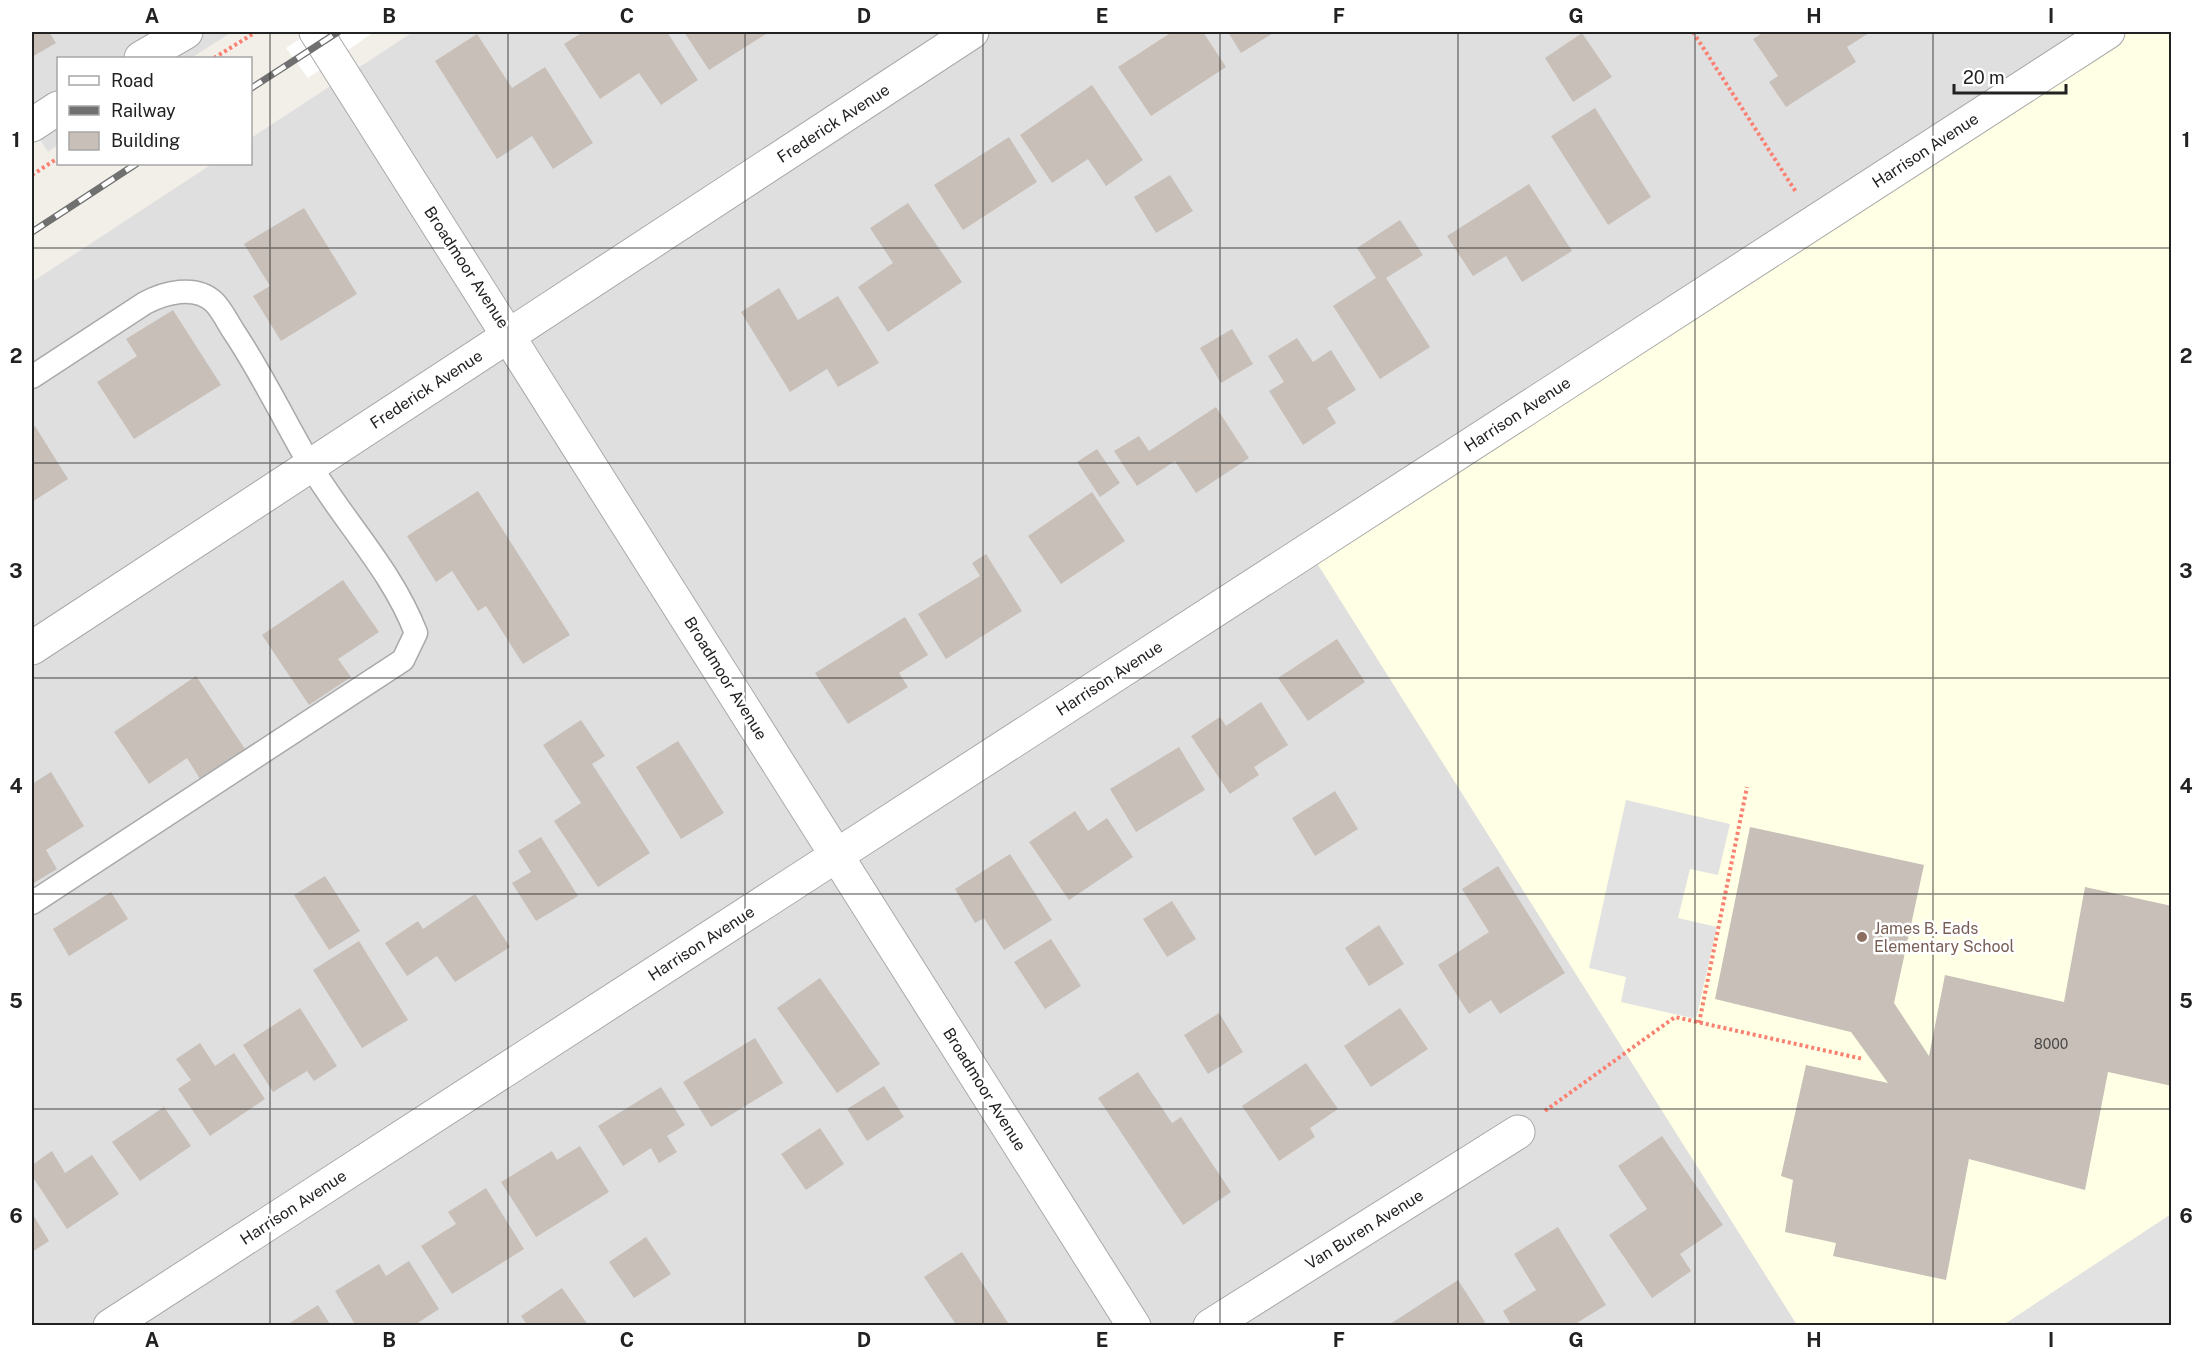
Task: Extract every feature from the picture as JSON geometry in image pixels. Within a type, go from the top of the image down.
[{"type":"street","points":[[143,57],[186,32]]},
{"type":"street","name":"Broadmoor Avenue","points":[[316,32],[510,334],[1134,1326]]},
{"type":"street","name":"Frederick Avenue","points":[[32,648],[972,32]]},
{"type":"street","name":"Harrison Avenue","points":[[110,1326],[2108,32]]},
{"type":"street","name":"Van Buren Avenue","points":[[1210,1326],[1518,1132]]},
{"type":"lane","points":[[32,377],[145,303],[164,294],[183,292],[201,295],[213,302],[252,360],[310,465],[405,603],[416,633],[403,660],[32,903]]},
{"type":"path","points":[[216,57],[256,32]]},
{"type":"path","points":[[1693,32],[1796,192]]},
{"type":"path","points":[[32,175],[57,159]]},
{"type":"path","points":[[1699,1023],[1747,787]]},
{"type":"path","points":[[1518,1132],[1675,1017],[1863,1059]]},
{"type":"shaded area","points":[[32,32],[232,32],[193,57],[57,57],[57,146],[48,152],[32,127]]},
{"type":"shaded area","points":[[413,32],[2171,32],[2171,1325],[32,1325],[32,282],[210,165],[252,165],[252,137]]},
{"type":"shaded area","name":"James B. Eads Elementary School","points":[[2108,32],[2171,32],[2171,1325],[1797,1325],[1308,549]]},
{"type":"shaded area","points":[[1626,800],[1730,824],[1718,875],[1690,869],[1678,918],[1717,927],[1696,1019],[1621,1002],[1626,977],[1589,968]]},
{"type":"shaded area","points":[[2171,1214],[2171,1325],[2003,1325]]},
{"type":"pier","points":[[310,32],[369,32],[371,34],[308,78],[286,48]]},
{"type":"building","points":[[32,32],[49,32],[56,43],[32,57]]},
{"type":"building","points":[[583,32],[667,32],[698,80],[661,105],[639,73],[600,99],[564,44]]},
{"type":"building","points":[[684,32],[769,32],[709,70]]},
{"type":"building","points":[[1172,32],[1203,32],[1226,67],[1151,116],[1118,67]]},
{"type":"building","points":[[1228,32],[1275,32],[1241,53]]},
{"type":"building","points":[[1764,32],[1869,33],[1847,47],[1856,62],[1786,107],[1769,82],[1778,76],[1753,39]]},
{"type":"building","points":[[1582,33],[1612,77],[1573,102],[1545,58]]},
{"type":"building","points":[[477,34],[512,88],[545,67],[593,143],[553,169],[532,136],[497,159],[435,61]]},
{"type":"building","points":[[1092,85],[1143,160],[1106,186],[1088,159],[1052,183],[1020,135]]},
{"type":"building","points":[[1595,108],[1651,197],[1608,225],[1551,136]]},
{"type":"building","points":[[1009,137],[1037,182],[963,230],[934,185]]},
{"type":"building","points":[[1170,175],[1193,211],[1156,233],[1134,197]]},
{"type":"building","points":[[1529,184],[1572,251],[1522,282],[1506,256],[1473,276],[1447,236]]},
{"type":"building","points":[[908,203],[962,282],[888,332],[858,287],[893,263],[870,228]]},
{"type":"building","points":[[304,208],[357,294],[281,341],[253,296],[270,286],[244,244]]},
{"type":"building","points":[[1400,220],[1423,255],[1386,278],[1430,347],[1380,379],[1333,306],[1376,278],[1357,248]]},
{"type":"building","points":[[779,288],[798,320],[838,296],[879,363],[838,387],[827,369],[790,392],[741,312]]},
{"type":"building","points":[[173,310],[221,385],[134,439],[97,382],[137,356],[126,339]]},
{"type":"building","points":[[1232,329],[1253,364],[1221,383],[1200,348]]},
{"type":"building","points":[[1297,338],[1313,362],[1331,350],[1356,390],[1327,408],[1336,423],[1303,445],[1269,391],[1284,382],[1268,356]]},
{"type":"building","points":[[1216,407],[1249,458],[1196,493],[1175,461],[1137,486],[1114,451],[1139,436],[1149,451]]},
{"type":"building","points":[[35,426],[68,479],[32,502],[32,428]]},
{"type":"building","points":[[1097,449],[1120,483],[1100,497],[1077,462]]},
{"type":"building","points":[[478,491],[570,635],[523,664],[486,606],[478,611],[452,571],[436,582],[407,536]]},
{"type":"building","points":[[1092,492],[1125,541],[1061,584],[1028,536]]},
{"type":"building","points":[[986,554],[1022,611],[946,659],[918,614],[980,576],[972,563]]},
{"type":"building","points":[[343,580],[379,632],[338,659],[351,677],[309,705],[262,635]]},
{"type":"building","points":[[905,617],[928,655],[899,673],[908,687],[848,724],[815,673]]},
{"type":"building","points":[[1337,639],[1365,682],[1308,721],[1278,678]]},
{"type":"building","points":[[196,676],[245,749],[200,779],[187,758],[149,784],[114,732]]},
{"type":"building","points":[[1261,702],[1288,745],[1254,767],[1259,775],[1230,794],[1191,736],[1220,717],[1226,726]]},
{"type":"building","points":[[581,720],[605,756],[592,764],[650,853],[598,887],[554,821],[581,803],[543,745]]},
{"type":"building","points":[[678,741],[724,813],[681,839],[636,767]]},
{"type":"building","points":[[1179,747],[1205,790],[1136,832],[1110,789]]},
{"type":"building","points":[[51,772],[84,826],[46,850],[57,869],[32,884],[32,784]]},
{"type":"building","points":[[1335,791],[1358,829],[1315,856],[1292,818]]},
{"type":"building","points":[[1075,811],[1088,831],[1107,818],[1133,857],[1069,900],[1029,842]]},
{"type":"building","name":"James B. Eads Elementary School","points":[[1750,827],[1924,865],[1894,1003],[1929,1056],[1945,975],[2064,1002],[2085,887],[2172,906],[2172,1086],[2108,1072],[2085,1190],[1969,1159],[1946,1280],[1833,1256],[1836,1243],[1785,1232],[1793,1180],[1781,1176],[1806,1065],[1888,1083],[1851,1032],[1715,999]]},
{"type":"building","points":[[541,837],[578,896],[536,921],[512,883],[531,872],[518,851]]},
{"type":"building","points":[[1010,854],[1052,920],[1004,950],[984,918],[975,923],[955,889]]},
{"type":"building","points":[[1498,866],[1565,973],[1500,1014],[1491,1000],[1469,1014],[1438,965],[1489,932],[1462,889]]},
{"type":"building","points":[[325,876],[360,931],[329,950],[294,895]]},
{"type":"building","points":[[111,892],[128,919],[69,956],[53,929]]},
{"type":"building","points":[[475,894],[510,947],[455,982],[437,956],[407,976],[385,943],[418,921],[423,929]]},
{"type":"building","points":[[1172,901],[1196,939],[1167,957],[1143,919]]},
{"type":"building","points":[[1379,925],[1404,964],[1369,986],[1345,948]]},
{"type":"building","points":[[1051,939],[1081,986],[1045,1009],[1014,962]]},
{"type":"building","points":[[359,941],[408,1020],[362,1048],[313,970]]},
{"type":"building","points":[[820,978],[880,1064],[837,1093],[777,1008]]},
{"type":"building","points":[[300,1008],[337,1066],[314,1081],[307,1071],[273,1092],[243,1045]]},
{"type":"building","points":[[1400,1008],[1428,1049],[1371,1087],[1344,1046]]},
{"type":"building","points":[[1219,1013],[1243,1052],[1208,1074],[1184,1035]]},
{"type":"building","points":[[755,1038],[783,1083],[711,1127],[683,1082]]},
{"type":"building","points":[[200,1043],[215,1066],[234,1053],[265,1099],[210,1136],[178,1089],[191,1080],[176,1059]]},
{"type":"building","points":[[1306,1063],[1338,1109],[1310,1128],[1315,1137],[1279,1161],[1242,1106]]},
{"type":"building","points":[[1138,1072],[1172,1123],[1181,1117],[1231,1192],[1183,1225],[1098,1098]]},
{"type":"building","points":[[884,1086],[904,1117],[867,1141],[847,1109]]},
{"type":"building","points":[[661,1087],[685,1125],[667,1136],[677,1152],[659,1163],[651,1148],[623,1166],[598,1126]]},
{"type":"building","points":[[164,1107],[191,1146],[140,1181],[112,1142]]},
{"type":"building","points":[[820,1128],[844,1164],[806,1190],[781,1154]]},
{"type":"building","points":[[1662,1136],[1723,1225],[1680,1254],[1691,1271],[1652,1298],[1609,1235],[1647,1209],[1618,1166]]},
{"type":"building","points":[[580,1146],[609,1192],[536,1237],[501,1182],[552,1151],[557,1160]]},
{"type":"building","points":[[52,1151],[65,1173],[92,1155],[119,1194],[67,1229],[32,1176],[32,1165]]},
{"type":"building","points":[[486,1188],[524,1249],[452,1294],[421,1246],[456,1224],[448,1212]]},
{"type":"building","points":[[32,1213],[49,1241],[32,1252]]},
{"type":"building","points":[[1558,1227],[1606,1305],[1572,1326],[1512,1326],[1503,1311],[1536,1290],[1514,1254]]},
{"type":"building","points":[[646,1237],[671,1274],[634,1298],[609,1262]]},
{"type":"building","points":[[962,1252],[1010,1326],[951,1326],[955,1323],[924,1277]]},
{"type":"building","points":[[409,1261],[439,1309],[413,1326],[356,1326],[335,1291],[379,1264],[386,1276]]},
{"type":"building","points":[[1458,1280],[1485,1322],[1479,1326],[1387,1326]]},
{"type":"building","points":[[562,1288],[588,1325],[528,1326],[521,1316]]},
{"type":"building","points":[[318,1305],[331,1326],[285,1326]]},
{"type":"railway","points":[[252,88],[338,32]]},
{"type":"railway","points":[[32,232],[134,165]]},
{"type":"place","name":"James B. Eads Elementary School","points":[[1862,937]]}]
